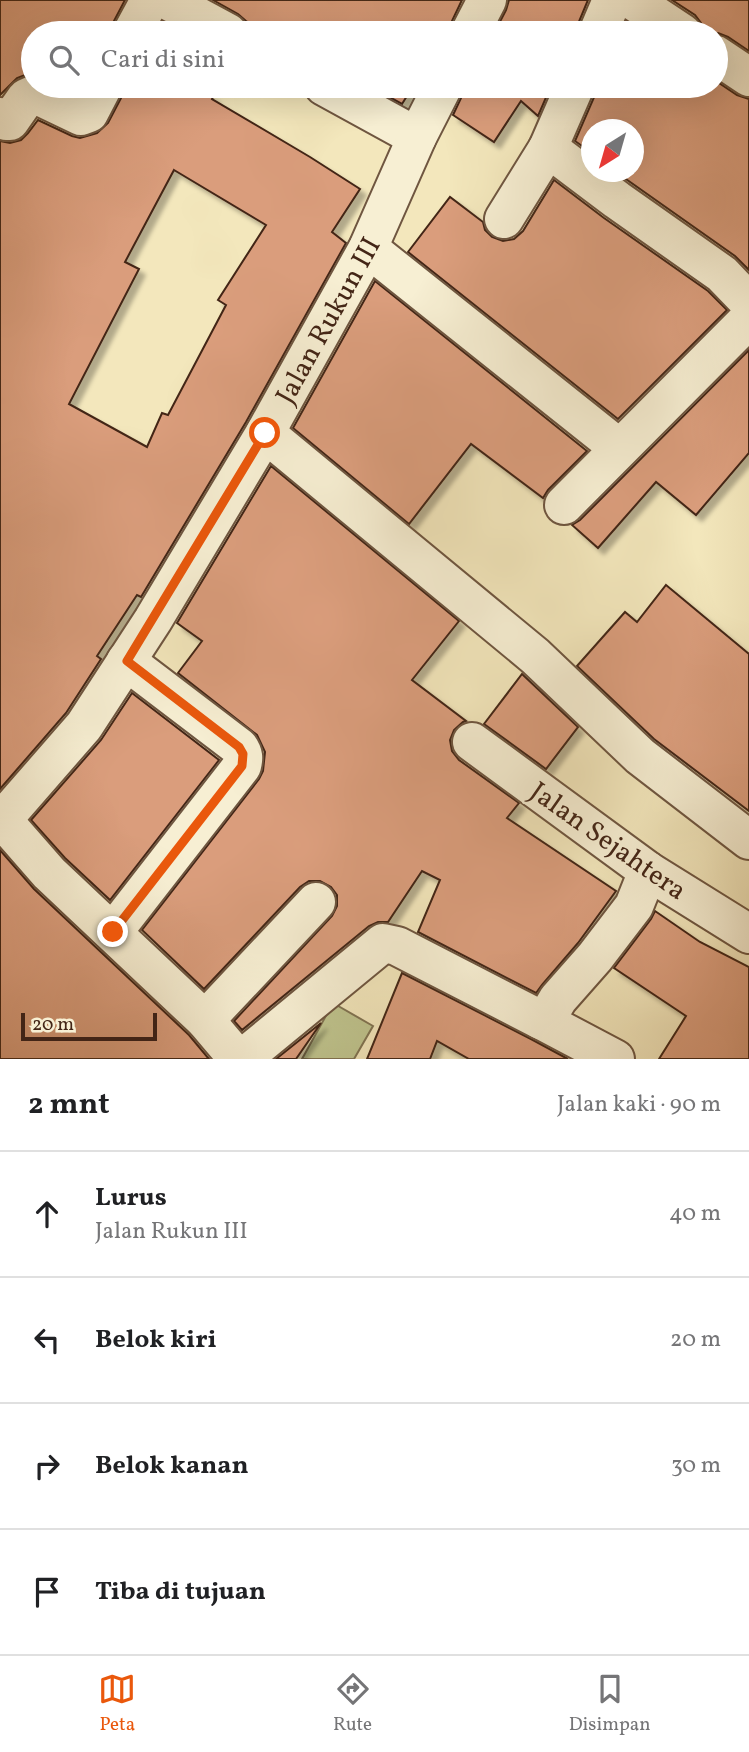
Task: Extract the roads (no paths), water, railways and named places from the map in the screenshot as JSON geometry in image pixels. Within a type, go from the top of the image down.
[{"type":"street","points":[[139,21],[150,0]]},
{"type":"street","points":[[167,0],[206,21]]},
{"type":"street","points":[[476,21],[487,0]]},
{"type":"street","points":[[603,21],[612,0]]},
{"type":"street","points":[[632,0],[664,21]]},
{"type":"street","points":[[728,63],[749,77]]},
{"type":"street","points":[[0,117],[10,121],[26,98]]},
{"type":"street","points":[[43,98],[81,116],[89,113],[97,98]]},
{"type":"street","points":[[346,98],[417,137]]},
{"type":"street","name":"Jalan Rukun III","points":[[1,818],[84,726],[127,661],[265,433],[368,248],[437,98]]},
{"type":"street","points":[[503,219],[548,148],[570,98]]},
{"type":"street","points":[[548,148],[722,274],[749,302]]},
{"type":"street","points":[[368,248],[619,448]]},
{"type":"street","points":[[564,505],[749,319]]},
{"type":"street","points":[[265,433],[535,656],[640,756],[749,840]]},
{"type":"street","points":[[113,932],[242,766],[243,761],[239,747],[127,661]]},
{"type":"street","name":"Jalan Sejahtera","points":[[472,742],[648,871],[749,934]]},
{"type":"street","points":[[1,818],[49,873],[205,1020],[240,1059],[383,943],[397,946],[615,1059]]},
{"type":"street","points":[[541,1020],[548,1016],[558,999],[635,906],[648,871]]},
{"type":"street","points":[[205,1020],[316,902]]}]
